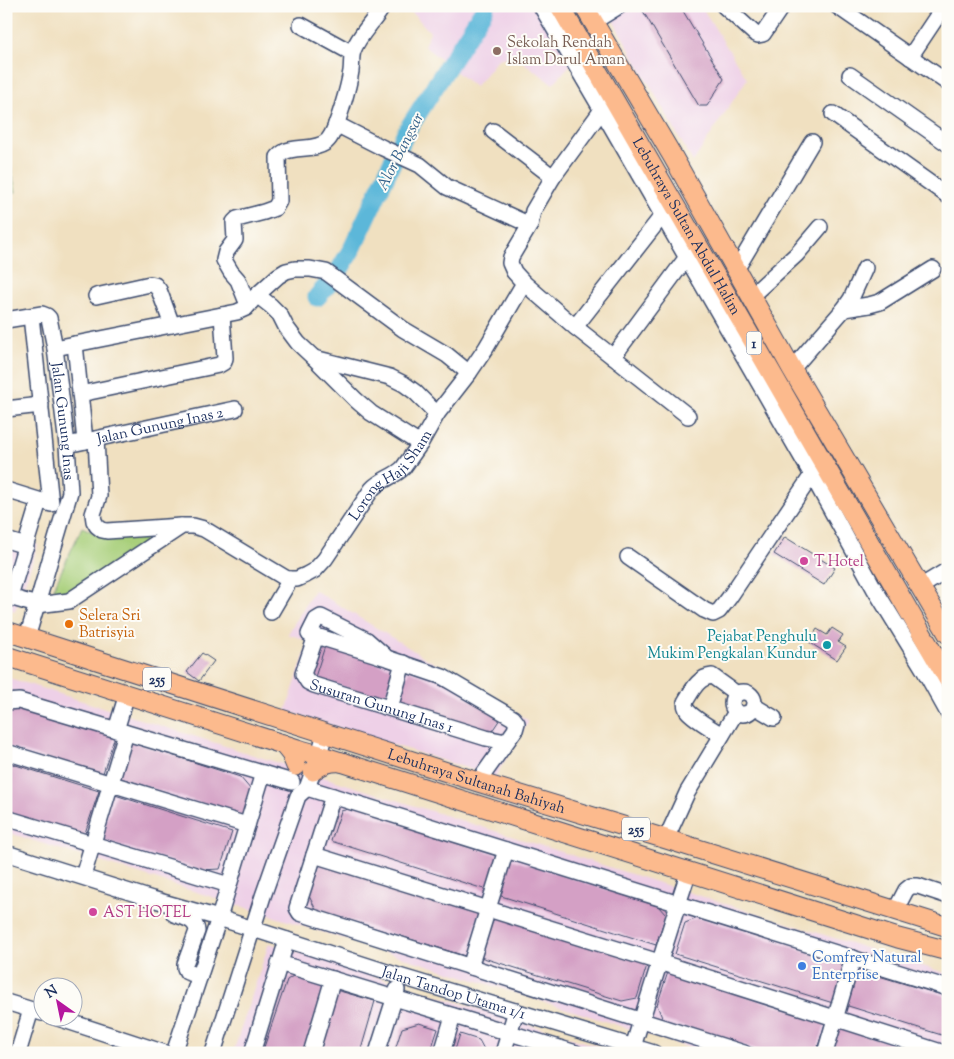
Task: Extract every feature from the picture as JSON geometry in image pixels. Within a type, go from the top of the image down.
[{"type":"main road","name":"Lebuhraya Sultan Abdul Halim","points":[[560,6],[948,679]]},
{"type":"main road","name":"Lebuhraya Sultan Abdul Halim","points":[[589,14],[673,157],[792,368],[948,634]]},
{"type":"main road","name":"Lebuhraya Sultanah Bahiyah","points":[[6,631],[478,782],[666,838],[948,927]]},
{"type":"main road","name":"Lebuhraya Sultanah Bahiyah","points":[[6,656],[127,694],[301,769],[343,762],[898,938],[948,951]]},
{"type":"street","points":[[383,6],[377,17],[359,39],[352,53],[351,72],[336,124],[328,141],[320,146],[284,152],[278,157],[279,201],[275,208],[237,219],[234,222],[235,240],[226,252],[224,260],[252,300],[272,306],[298,343],[356,400],[371,413],[420,444]]},
{"type":"street","points":[[541,6],[812,475],[874,588],[948,713]]},
{"type":"street","points":[[589,14],[619,6]]},
{"type":"street","points":[[724,6],[758,35],[763,34],[782,6]]},
{"type":"street","points":[[837,6],[910,57],[946,78]]},
{"type":"street","points":[[910,57],[944,6]]},
{"type":"street","points":[[301,25],[352,53]]},
{"type":"street","points":[[850,75],[948,144]]},
{"type":"street","points":[[603,112],[599,114],[553,178],[533,211],[530,225],[511,257],[510,263],[514,272],[524,283],[575,327],[688,416]]},
{"type":"street","points":[[833,114],[948,196]]},
{"type":"street","points":[[336,124],[420,165],[447,187],[530,225]]},
{"type":"street","points":[[493,131],[553,178]]},
{"type":"street","points":[[736,270],[812,142]]},
{"type":"street","points":[[575,327],[662,216]]},
{"type":"street","points":[[751,296],[797,254],[820,227]]},
{"type":"street","points":[[613,357],[686,257]]},
{"type":"street","points":[[792,368],[844,309],[865,268]]},
{"type":"street","points":[[55,348],[242,310],[278,276],[286,271],[310,269],[326,272],[402,329],[447,355],[469,373]]},
{"type":"street","points":[[844,309],[869,306],[880,302],[934,269]]},
{"type":"street","name":"Lorong Haji Sham","points":[[289,579],[297,579],[315,570],[325,559],[372,489],[382,480],[399,472],[420,444],[437,414],[486,348],[524,283]]},
{"type":"street","points":[[96,296],[150,284],[155,285],[159,290],[172,325]]},
{"type":"street","name":"Jalan Gunung Inas","points":[[27,638],[36,605],[52,504],[70,492],[67,445],[55,348],[49,318],[42,314],[30,316]]},
{"type":"street","points":[[80,394],[220,365],[224,362],[225,358],[222,315]]},
{"type":"street","points":[[6,320],[30,316],[52,504],[26,546],[8,597],[36,605],[69,601],[182,526]]},
{"type":"street","points":[[75,344],[80,394],[91,440],[99,496],[93,514],[97,526],[107,531],[182,526],[204,529],[289,579],[271,612]]},
{"type":"street","points":[[314,358],[390,377],[415,392],[437,414]]},
{"type":"street","points":[[6,409],[41,405]]},
{"type":"street","name":"Jalan Gunung Inas 2","points":[[67,445],[236,410]]},
{"type":"street","points":[[628,557],[704,610],[714,614],[720,611],[812,475]]},
{"type":"street","points":[[6,490],[52,504]]},
{"type":"street","points":[[6,540],[26,546]]},
{"type":"street","points":[[920,587],[948,570]]},
{"type":"street","points":[[387,658],[367,640],[321,617],[316,620],[307,634],[444,677],[514,718],[517,726],[478,782]]},
{"type":"street","name":"Susuran Gunung Inas 1","points":[[307,634],[303,674],[308,682],[486,738],[506,742]]},
{"type":"street","points":[[390,708],[403,664]]},
{"type":"street","points":[[722,735],[692,714],[687,709],[685,702],[697,683],[707,676],[712,676],[737,694]]},
{"type":"street","points":[[741,692],[748,693],[753,699],[754,706],[746,714],[736,712],[732,704],[737,694],[741,692]]},
{"type":"street","points":[[83,876],[111,784],[127,694]]},
{"type":"street","points":[[6,702],[19,701],[262,773],[301,769],[332,796],[948,988]]},
{"type":"street","points":[[754,706],[774,718]]},
{"type":"street","points":[[666,838],[687,793],[736,712]]},
{"type":"street","points":[[212,1053],[253,929],[301,769],[316,730]]},
{"type":"street","points":[[6,752],[248,825]]},
{"type":"street","points":[[174,1053],[219,918],[262,773]]},
{"type":"street","points":[[332,796],[297,908],[300,914],[744,1053]]},
{"type":"street","points":[[6,818],[229,885]]},
{"type":"street","points":[[470,967],[506,850]]},
{"type":"street","name":"Jalan Tandop Utama 1/1","points":[[6,852],[632,1049],[654,1053]]},
{"type":"street","points":[[314,855],[944,1053]]},
{"type":"street","points":[[632,1049],[689,871]]},
{"type":"street","points":[[895,911],[906,890],[911,886],[918,886],[948,896]]},
{"type":"street","points":[[152,899],[153,907],[190,920],[195,924],[197,931],[185,968],[187,972],[200,976]]},
{"type":"street","points":[[252,1053],[287,940]]},
{"type":"street","points":[[825,1053],[853,958]]},
{"type":"street","points":[[279,963],[572,1052]]},
{"type":"street","points":[[377,1053],[402,976]]},
{"type":"street","points":[[311,1053],[333,980]]},
{"type":"street","points":[[6,1002],[32,1010]]},
{"type":"street","points":[[503,1053],[516,1011]]},
{"type":"street","points":[[442,1053],[453,1016]]},
{"type":"street","points":[[18,1053],[32,1023]]},
{"type":"street","points":[[82,1026],[165,1053]]},
{"type":"shaded area","name":"Sekolah Rendah Islam Darul Aman","points":[[406,6],[534,6],[571,64],[553,84],[523,62],[510,56],[498,59],[475,87],[424,46],[430,32]]},
{"type":"shaded area","points":[[605,6],[701,6],[747,79],[693,162]]},
{"type":"shaded area","points":[[6,534],[38,545],[15,611],[6,608]]},
{"type":"shaded area","points":[[314,590],[529,721],[495,777],[286,711],[309,641],[288,634]]},
{"type":"shaded area","points":[[6,677],[948,974],[948,1053],[706,1053],[6,832]]},
{"type":"shaded area","points":[[269,943],[619,1053],[233,1053]]},
{"type":"green space","points":[[6,145],[16,192],[6,193]]},
{"type":"green space","points":[[82,527],[106,538],[158,535],[68,598],[57,596],[54,587]]},
{"type":"building","points":[[640,6],[680,6],[724,79],[707,106],[699,106]]},
{"type":"building","name":"T Hotel","points":[[785,537],[835,568],[824,585],[774,554]]},
{"type":"building","name":"Pejabat Penghulu Mukim Pengkalan Kundur","points":[[832,628],[843,635],[838,642],[846,647],[837,660],[809,642],[817,629],[827,635]]},
{"type":"building","points":[[325,646],[394,669],[384,700],[315,677]]},
{"type":"building","points":[[202,653],[214,661],[199,681],[187,672]]},
{"type":"building","points":[[409,670],[502,716],[490,734],[398,703]]},
{"type":"building","points":[[16,705],[115,736],[102,776],[6,746],[6,709]]},
{"type":"building","points":[[128,741],[240,777],[251,790],[243,816],[117,777]]},
{"type":"building","points":[[6,762],[99,791],[84,836],[6,812]]},
{"type":"building","points":[[115,795],[232,832],[220,869],[201,870],[101,839]]},
{"type":"building","points":[[349,809],[498,855],[487,890],[331,841],[341,811]]},
{"type":"building","points":[[510,859],[658,906],[666,915],[656,945],[498,895]]},
{"type":"building","points":[[320,862],[480,911],[465,956],[316,910],[309,896]]},
{"type":"building","points":[[491,914],[648,962],[637,998],[622,1001],[477,956]]},
{"type":"building","points":[[698,918],[846,964],[833,1003],[675,954],[685,923]]},
{"type":"building","points":[[856,969],[948,997],[948,1037],[845,1005]]},
{"type":"building","points":[[668,972],[826,1021],[816,1053],[769,1053],[663,1020],[657,1005]]},
{"type":"building","points":[[293,976],[325,984],[303,1053],[262,1053],[287,980]]},
{"type":"building","points":[[336,990],[375,1001],[360,1053],[317,1053]]},
{"type":"building","points":[[419,1023],[438,1029],[430,1053],[394,1053],[402,1028]]},
{"type":"building","points":[[839,1027],[920,1052],[920,1053],[831,1053]]},
{"type":"building","points":[[460,1034],[479,1040],[486,1053],[454,1053]]},
{"type":"waterway","name":"Alor Bangsar","points":[[317,297],[337,274],[353,247],[406,132],[485,6]]},
{"type":"place","name":"Sekolah Rendah Islam Darul Aman","points":[[497,51]]},
{"type":"place","name":"T Hotel","points":[[804,561]]},
{"type":"place","name":"Selera Sri Batrisyia","points":[[69,624]]},
{"type":"place","name":"Pejabat Penghulu Mukim Pengkalan Kundur","points":[[827,645]]},
{"type":"place","name":"AST HOTEL","points":[[93,912]]},
{"type":"place","name":"Comfrey Natural Enterprise","points":[[802,966]]}]
